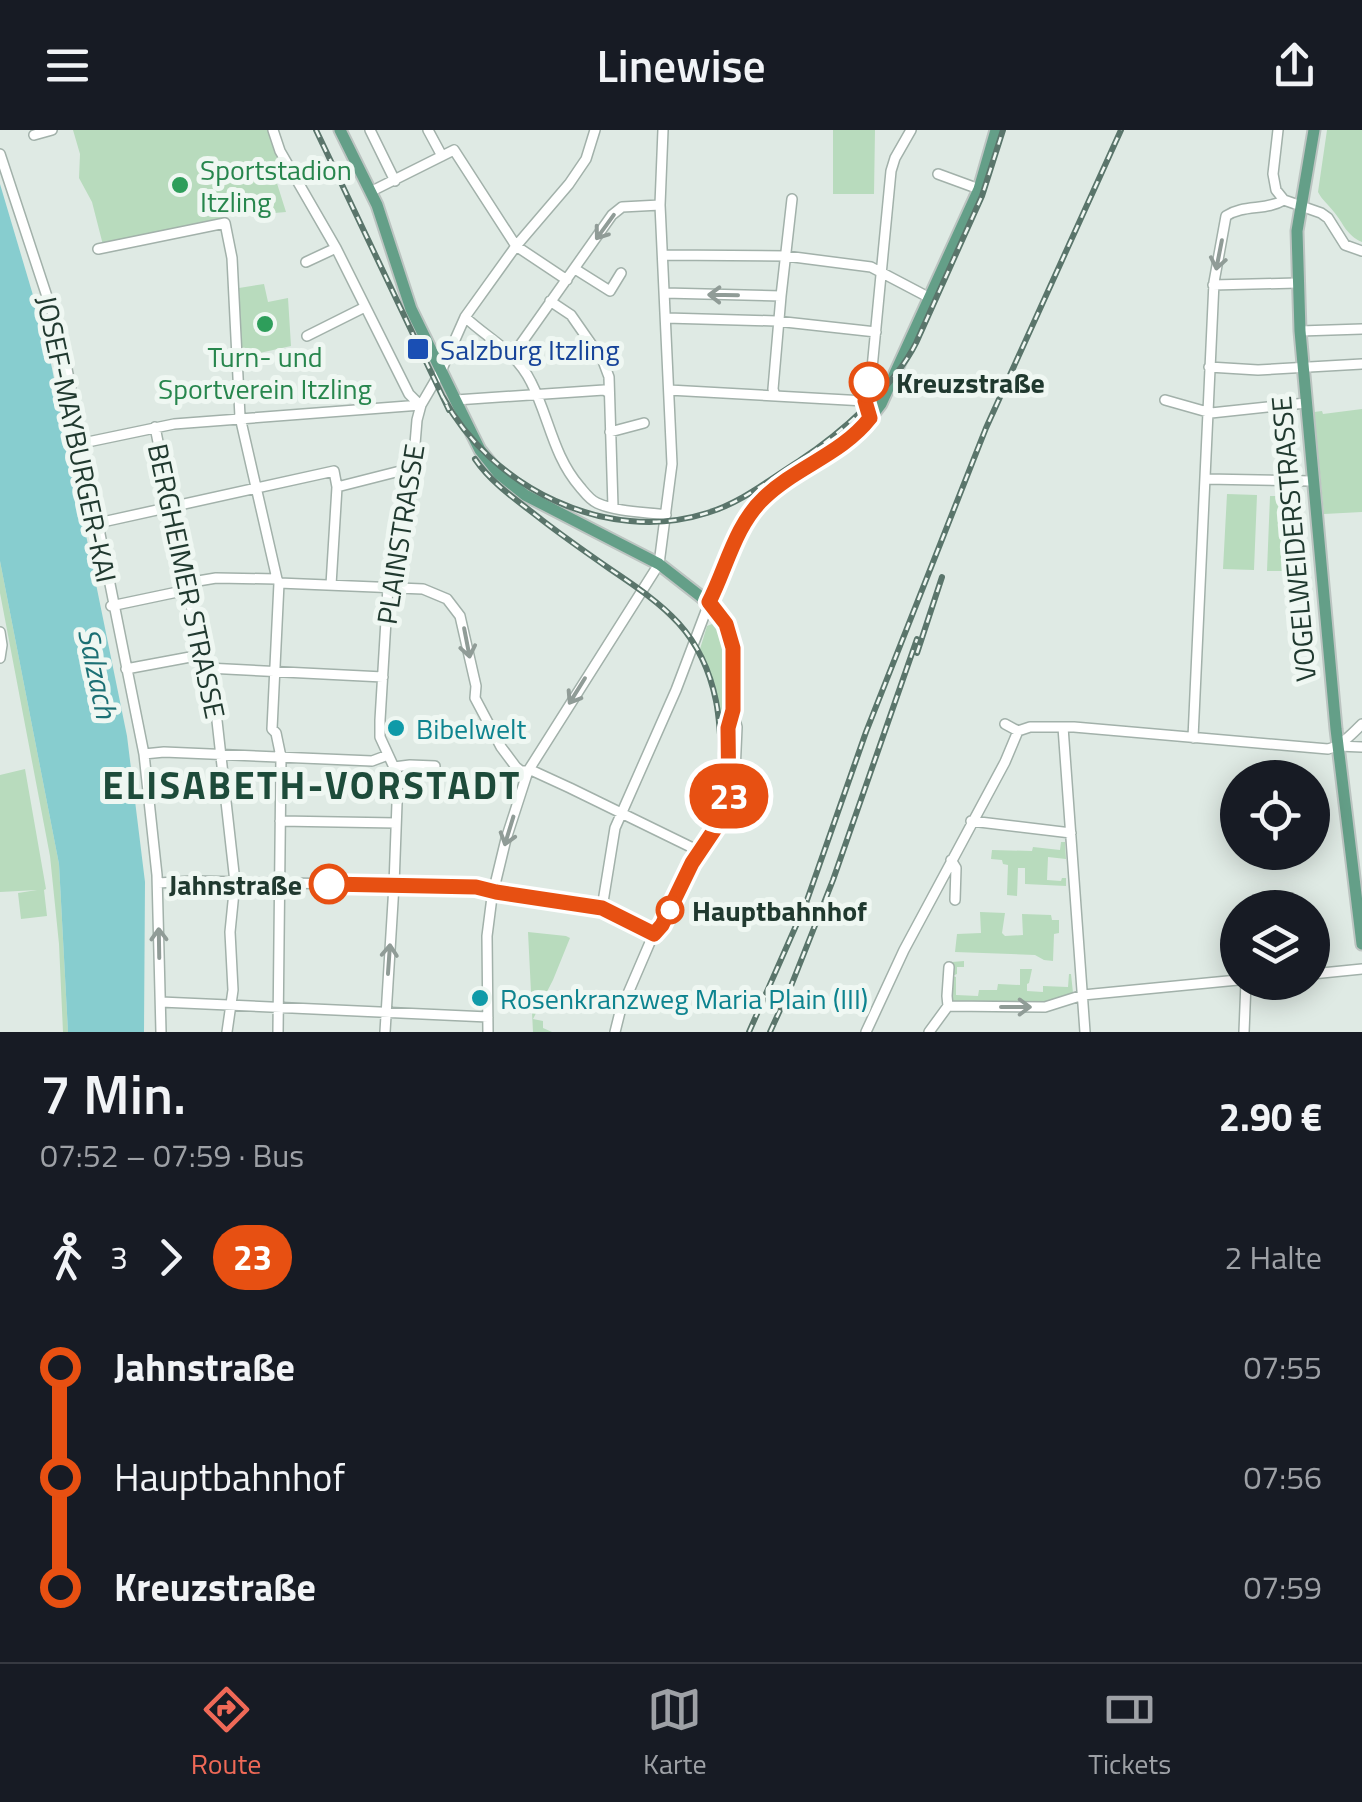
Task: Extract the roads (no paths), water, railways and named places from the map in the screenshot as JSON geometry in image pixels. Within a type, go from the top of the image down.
[{"type":"main road","points":[[340,130],[384,223],[405,294],[480,450],[498,474],[534,501],[660,564],[709,602],[756,507],[768,494],[827,456],[870,418],[871,403],[930,298],[978,190],[996,130]]},
{"type":"main road","name":"VOGELWEIDERSTRASSE","points":[[1314,130],[1297,231],[1302,367],[1338,746],[1350,815],[1362,944]]},
{"type":"street","points":[[34,135],[52,130]]},
{"type":"street","name":"PLAINSTRASSE","points":[[273,130],[280,151],[336,248],[409,394],[420,404],[411,492],[391,563],[382,676],[380,737],[398,776],[384,1032]]},
{"type":"street","points":[[370,130],[395,181]]},
{"type":"street","points":[[428,130],[442,156]]},
{"type":"street","points":[[83,443],[155,427],[240,417],[420,404],[442,370],[465,317],[516,246],[569,184],[586,159],[596,130]]},
{"type":"street","points":[[488,1032],[487,936],[493,891],[528,771],[660,564],[672,464],[660,205],[663,130]]},
{"type":"street","points":[[669,390],[871,403],[891,172],[911,130]]},
{"type":"street","points":[[1278,130],[1273,174],[1276,190],[1284,200],[1322,213],[1345,245],[1362,252]]},
{"type":"street","points":[[370,192],[454,150],[516,246],[567,280]]},
{"type":"street","name":"JOSEF-MAYBURGER-KAI","points":[[0,154],[60,339],[144,754],[158,884],[161,1032]]},
{"type":"street","points":[[938,174],[978,190]]},
{"type":"street","points":[[775,396],[780,296],[792,199]]},
{"type":"street","points":[[1193,738],[1213,286],[1226,216],[1284,200]]},
{"type":"street","points":[[512,355],[612,216],[622,207],[660,205]]},
{"type":"street","points":[[98,249],[225,223],[232,258],[240,417],[278,581],[272,729],[281,757],[278,1032]]},
{"type":"street","points":[[306,262],[336,248]]},
{"type":"street","points":[[663,254],[786,256],[871,267],[930,298]]},
{"type":"street","points":[[575,269],[610,291],[621,273]]},
{"type":"street","points":[[1213,286],[1297,282]]},
{"type":"street","points":[[665,294],[780,296]]},
{"type":"street","points":[[550,301],[571,315],[609,377],[613,507]]},
{"type":"street","points":[[308,336],[364,307]]},
{"type":"street","points":[[465,317],[512,355],[531,380],[560,457],[572,478],[594,501],[666,515]]},
{"type":"street","points":[[666,318],[779,321],[876,332]]},
{"type":"street","points":[[1300,331],[1362,328]]},
{"type":"street","points":[[428,343],[444,347],[454,341]]},
{"type":"street","points":[[1209,368],[1258,370],[1362,364]]},
{"type":"street","points":[[427,392],[443,389],[456,399],[604,390],[609,393]]},
{"type":"street","points":[[1165,400],[1207,412],[1306,403]]},
{"type":"street","points":[[610,432],[644,422]]},
{"type":"street","name":"BERGHEIMER STRASSE","points":[[155,427],[201,655],[212,676],[235,882],[230,932],[232,1004],[227,1032]]},
{"type":"street","points":[[338,487],[404,470],[414,471]]},
{"type":"street","points":[[98,523],[334,471],[338,487],[331,585]]},
{"type":"street","points":[[1206,479],[1312,482]]},
{"type":"street","points":[[111,606],[216,578],[423,588],[440,594],[462,621],[475,698],[510,760],[521,771],[621,812],[700,851]]},
{"type":"street","points":[[620,1030],[620,1012],[654,934],[690,867],[729,808],[733,648],[724,622],[709,602]]},
{"type":"street","points":[[602,908],[615,828],[676,690],[709,602]]},
{"type":"street","points":[[701,623],[724,622]]},
{"type":"street","points":[[0,632],[1,657]]},
{"type":"street","points":[[126,669],[201,655]]},
{"type":"street","points":[[208,668],[382,676]]},
{"type":"street","points":[[1005,724],[1018,731],[1063,727],[1328,750],[1338,746],[1358,748],[1353,734]]},
{"type":"street","points":[[1338,746],[1362,724]]},
{"type":"street","points":[[1063,727],[1084,1032]]},
{"type":"street","points":[[866,1032],[904,950],[1018,731]]},
{"type":"street","points":[[144,754],[372,761],[388,755]]},
{"type":"street","points":[[394,767],[435,766]]},
{"type":"street","points":[[280,821],[396,823]]},
{"type":"street","points":[[971,821],[1071,833]]},
{"type":"street","points":[[951,860],[956,868],[955,900]]},
{"type":"street","points":[[158,884],[191,881],[476,887],[602,908],[654,934]]},
{"type":"street","points":[[929,1032],[948,1006],[949,967]]},
{"type":"street","points":[[1330,972],[1362,969]]},
{"type":"street","points":[[948,1006],[1045,1007],[1082,995],[1220,982]]},
{"type":"street","points":[[1244,1032],[1245,1000]]},
{"type":"street","points":[[161,1002],[488,1016]]},
{"type":"water","name":"Salzach","points":[[0,184],[46,339],[127,736],[145,882],[144,1032],[68,1032],[59,864],[0,561]]},
{"type":"railway","points":[[316,130],[449,410]]},
{"type":"railway","points":[[443,397],[490,458],[555,501],[592,514],[630,521],[669,521],[732,503],[831,437],[880,393],[906,360],[982,196],[1003,130]]},
{"type":"railway","points":[[749,1032],[806,903],[866,732],[986,428],[1121,130]]},
{"type":"railway","points":[[475,459],[515,499],[664,609],[691,639],[710,677],[716,701],[722,793]]},
{"type":"railway","points":[[917,653],[942,577]]},
{"type":"railway","points":[[770,1032],[833,880],[917,639]]},
{"type":"place","name":"Sportstadion Itzling","points":[[180,185]]},
{"type":"place","name":"Turn- und Sportverein Itzling","points":[[265,324]]},
{"type":"place","name":"Salzburg Itzling","points":[[418,349]]},
{"type":"place","name":"Kreuzstraße","points":[[869,382]]},
{"type":"place","name":"Bibelwelt","points":[[396,728]]},
{"type":"place","name":"Jahnstraße","points":[[329,884]]},
{"type":"place","name":"Hauptbahnhof","points":[[670,910]]},
{"type":"place","name":"Rosenkranzweg Maria Plain (III)","points":[[480,998]]},
{"type":"district","name":"ELISABETH-VORSTADT","points":[[312,785]]}]
